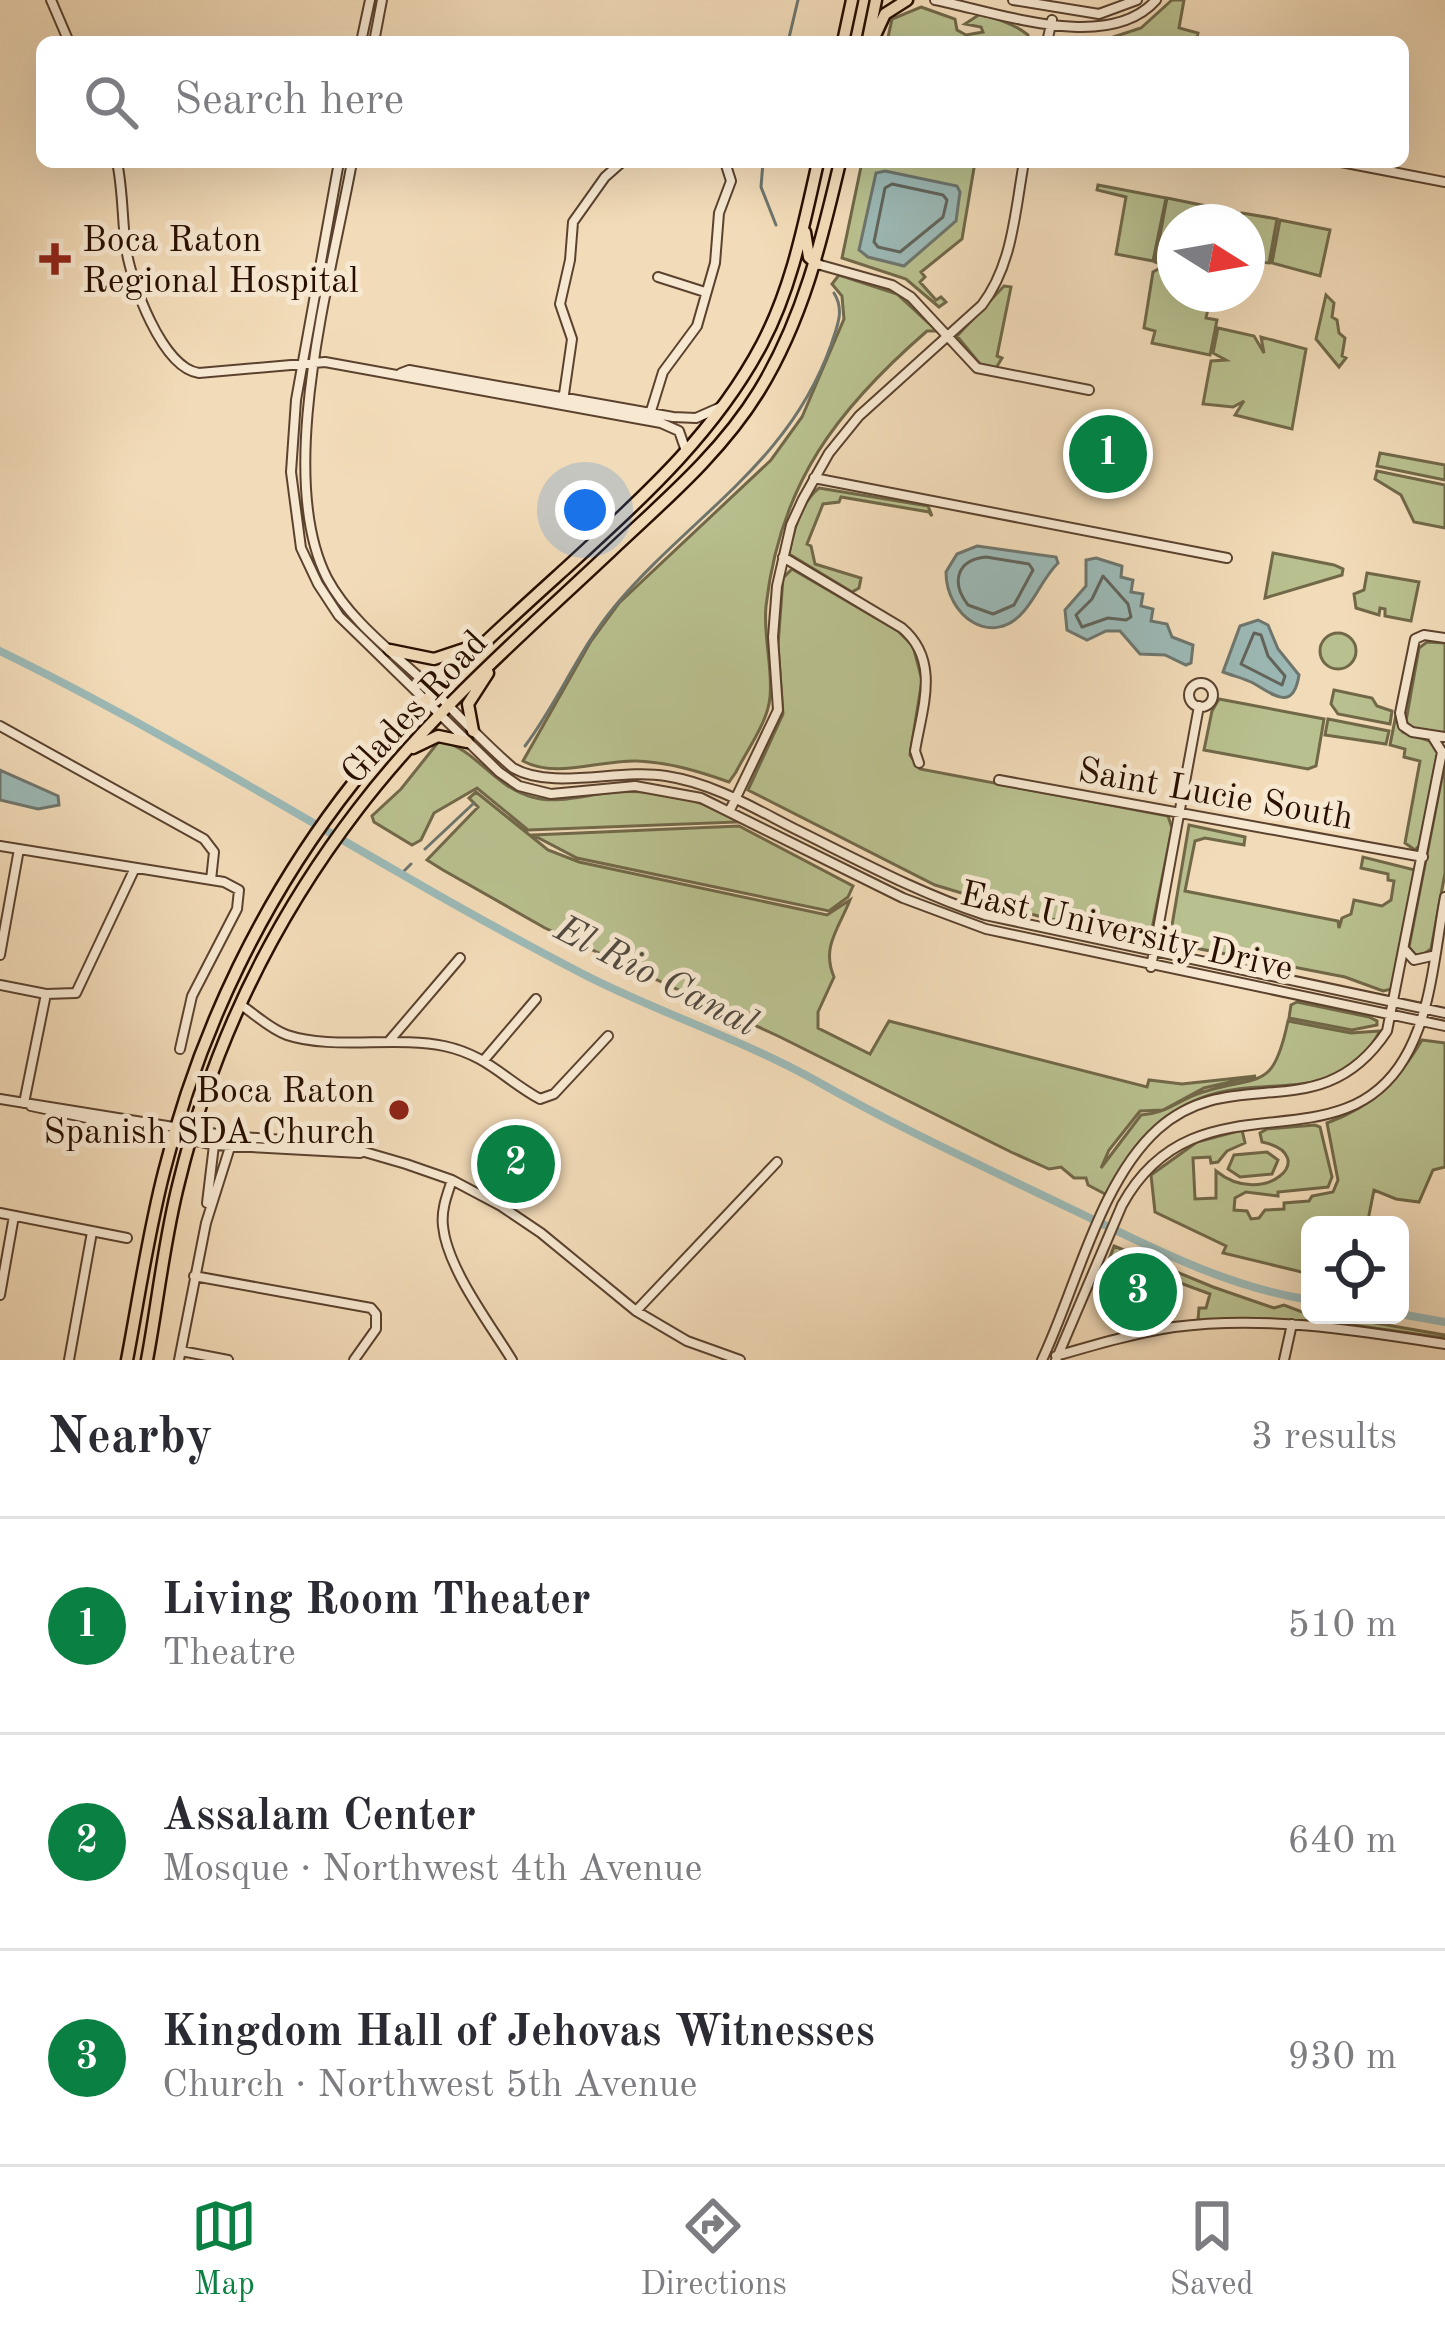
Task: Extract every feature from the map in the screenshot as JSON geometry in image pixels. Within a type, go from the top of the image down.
[{"type":"main road","points":[[844,36],[852,0]]},
{"type":"main road","points":[[871,36],[876,0]]},
{"type":"main road","points":[[873,36],[885,14],[907,0]]},
{"type":"main road","name":"Glades Road","points":[[128,1360],[156,1205],[175,1132],[228,988],[307,848],[339,802],[429,696],[605,533],[686,453],[725,405],[773,320],[817,168]]},
{"type":"main road","name":"Glades Road","points":[[147,1360],[172,1209],[192,1136],[239,1003],[286,916],[355,812],[404,752],[687,479],[744,414],[784,345],[817,264],[840,168]]},
{"type":"main road","points":[[804,222],[809,257],[817,264]]},
{"type":"main road","points":[[597,564],[605,533]]},
{"type":"main road","points":[[390,650],[434,658],[488,641]]},
{"type":"main road","points":[[404,752],[436,736],[470,737],[470,699],[508,647]]},
{"type":"street","points":[[51,0],[66,36]]},
{"type":"street","points":[[363,36],[370,0]]},
{"type":"street","points":[[375,36],[382,0]]},
{"type":"street","points":[[935,0],[1081,28],[1118,25],[1156,0]]},
{"type":"street","points":[[1013,0],[1099,14],[1137,0]]},
{"type":"street","points":[[1048,36],[1054,8]]},
{"type":"street","points":[[118,168],[133,276],[174,361],[186,371],[200,374],[316,362],[399,374],[409,370],[649,417],[696,418],[725,405]]},
{"type":"street","points":[[339,168],[292,427],[291,472],[304,556],[339,616],[429,696]]},
{"type":"street","points":[[351,168],[308,405],[306,501],[317,553],[340,599],[429,696]]},
{"type":"street","points":[[563,402],[572,339],[560,304],[573,222],[608,168]]},
{"type":"street","points":[[649,417],[663,372],[694,333],[714,271],[719,213],[731,181],[727,168]]},
{"type":"street","points":[[730,810],[778,710],[773,625],[791,525],[814,478],[859,416],[982,305],[1002,275],[1023,168]]},
{"type":"street","points":[[1372,168],[1445,182]]},
{"type":"street","points":[[817,264],[892,285],[924,310],[977,368],[1089,390]]},
{"type":"street","points":[[658,278],[705,292]]},
{"type":"street","points":[[649,417],[674,427],[686,453]]},
{"type":"street","points":[[814,478],[1226,558]]},
{"type":"street","points":[[783,557],[902,628],[917,643],[927,674],[914,751],[919,763]]},
{"type":"street","points":[[1445,638],[1419,636],[1414,643],[1401,720],[1412,732],[1445,737]]},
{"type":"street","name":"East University Drive","points":[[429,696],[509,781],[541,793],[616,786],[701,798],[962,922],[1151,967],[1445,1026]]},
{"type":"street","points":[[1151,967],[1198,706]]},
{"type":"street","points":[[0,726],[203,839],[214,852],[211,880]]},
{"type":"street","points":[[1043,1360],[1126,1168],[1169,1121],[1226,1096],[1306,1090],[1336,1081],[1375,1049],[1392,1016],[1444,751],[1432,736]]},
{"type":"street","name":"East University Drive","points":[[470,737],[534,777],[650,774],[702,784],[903,883],[1011,923],[1445,1013]]},
{"type":"street","name":"Saint Lucie South","points":[[1000,780],[1423,857]]},
{"type":"street","points":[[0,846],[234,885],[241,896],[239,902],[200,976],[179,1049]]},
{"type":"street","points":[[0,955],[20,849]]},
{"type":"street","points":[[0,985],[69,996],[81,987],[135,868]]},
{"type":"street","points":[[1057,1358],[1115,1220],[1144,1173],[1185,1141],[1223,1126],[1319,1118],[1358,1103],[1399,1067],[1423,1010],[1445,897]]},
{"type":"street","points":[[1405,949],[1420,961],[1434,955]]},
{"type":"street","points":[[389,1041],[460,958]]},
{"type":"street","points":[[25,1103],[46,994]]},
{"type":"street","points":[[484,1060],[536,999]]},
{"type":"street","points":[[239,1003],[270,1027],[291,1036],[445,1046],[484,1060],[540,1099],[554,1094],[608,1036]]},
{"type":"street","points":[[30,1085],[40,1104]]},
{"type":"street","points":[[0,1099],[175,1132],[214,1145],[365,1152]]},
{"type":"street","points":[[25,1103],[65,1116],[175,1132]]},
{"type":"street","points":[[192,1136],[331,1143],[452,1180],[531,1226],[636,1311],[687,1341],[740,1360]]},
{"type":"street","points":[[206,1223],[214,1145]]},
{"type":"street","points":[[228,1360],[180,1356],[206,1223],[230,1147]]},
{"type":"street","points":[[636,1311],[777,1162]]},
{"type":"street","points":[[452,1180],[443,1206],[445,1236],[460,1273],[512,1360]]},
{"type":"street","points":[[0,1213],[127,1238]]},
{"type":"street","points":[[0,1295],[14,1216]]},
{"type":"street","points":[[69,1360],[92,1232]]},
{"type":"street","points":[[1088,1252],[1099,1256]]},
{"type":"street","points":[[194,1276],[371,1308],[376,1329],[353,1360]]},
{"type":"street","points":[[1043,1360],[1173,1328],[1292,1324],[1445,1344]]},
{"type":"street","points":[[1284,1360],[1292,1324]]},
{"type":"green space","points":[[1172,0],[1184,0],[1179,28],[1198,33],[1116,36],[1141,28]]},
{"type":"green space","points":[[921,7],[955,19],[957,30],[966,35],[983,32],[981,27],[965,24],[980,14],[1028,35],[888,36],[892,19]]},
{"type":"green space","points":[[861,168],[974,168],[962,239],[921,272],[925,277],[920,282],[936,300],[941,297],[946,302],[939,307],[906,279],[842,258]]},
{"type":"green space","points":[[1098,185],[1166,198],[1165,204],[1157,204],[1153,261],[1116,254],[1126,197],[1097,190]]},
{"type":"green space","points":[[1167,198],[1197,204],[1166,204]]},
{"type":"green space","points":[[1265,217],[1277,219],[1269,263],[1265,263]]},
{"type":"green space","points":[[1280,220],[1330,230],[1320,276],[1272,263]]},
{"type":"green space","points":[[1157,270],[1157,312],[1207,312],[1206,318],[1217,320],[1210,355],[1152,343],[1155,331],[1144,328]]},
{"type":"green space","points":[[839,275],[897,294],[937,331],[927,331],[865,390],[818,452],[799,486],[773,562],[766,606],[768,706],[736,772],[729,782],[648,762],[564,769],[523,761],[591,641],[619,603],[771,460],[802,417],[844,319],[842,296],[832,284]]},
{"type":"green space","points":[[1004,286],[1011,287],[997,356],[1002,358],[996,368],[980,364],[957,336]]},
{"type":"green space","points":[[1326,295],[1334,303],[1332,317],[1345,338],[1342,356],[1346,358],[1339,367],[1316,339]]},
{"type":"green space","points":[[1218,328],[1254,336],[1264,353],[1261,337],[1306,349],[1292,429],[1235,415],[1244,401],[1233,407],[1203,404],[1211,361],[1226,360],[1213,353]]},
{"type":"green space","points":[[1380,453],[1445,465],[1445,480],[1377,466]]},
{"type":"green space","points":[[1377,471],[1445,485],[1445,528],[1414,522],[1401,495],[1375,479]]},
{"type":"green space","points":[[819,488],[928,506],[932,516],[841,497],[839,502],[823,504],[807,544],[815,564],[861,578],[859,588],[852,592],[789,554],[803,509]]},
{"type":"green space","points":[[1273,553],[1334,565],[1343,569],[1342,575],[1265,598]]},
{"type":"green space","points":[[792,569],[898,631],[913,646],[922,680],[910,755],[920,769],[1168,816],[1172,828],[1150,939],[1064,918],[1051,920],[935,885],[748,790],[783,714],[778,645],[783,578]]},
{"type":"green space","points":[[1367,573],[1419,582],[1411,621],[1385,616],[1385,609],[1380,608],[1379,615],[1356,608],[1354,594],[1364,590]]},
{"type":"green space","points":[[1338,633],[1351,638],[1356,651],[1351,664],[1338,669],[1325,664],[1320,651],[1325,638]]},
{"type":"green space","points":[[1427,642],[1445,643],[1445,734],[1411,728],[1406,721],[1419,648]]},
{"type":"green space","points":[[1334,690],[1372,698],[1377,706],[1392,711],[1390,724],[1338,714],[1331,704]]},
{"type":"green space","points":[[1219,699],[1324,719],[1316,766],[1308,769],[1204,750]]},
{"type":"green space","points":[[1396,715],[1403,732],[1430,741],[1438,751],[1420,845],[1415,850],[1405,843],[1420,761],[1404,757],[1405,749],[1390,745]]},
{"type":"green space","points":[[1328,719],[1389,731],[1386,744],[1325,735]]},
{"type":"green space","points":[[440,740],[532,797],[560,800],[657,793],[709,806],[738,822],[528,830],[477,788],[434,813],[421,840],[412,845],[374,822],[372,816],[401,789]]},
{"type":"green space","points":[[1445,762],[1445,873],[1431,949],[1418,958],[1409,947]]},
{"type":"green space","points":[[476,792],[548,850],[579,862],[827,915],[850,900],[830,947],[834,977],[818,1012],[818,1028],[870,1054],[889,1021],[1147,1087],[1149,1080],[1182,1084],[1256,1076],[1204,1088],[1163,1110],[1140,1111],[1101,1168],[1141,1115],[1158,1112],[1166,1109],[1195,1095],[1203,1092],[1251,1080],[1270,1070],[1288,1021],[1351,1033],[1380,1031],[1364,1055],[1324,1079],[1229,1090],[1172,1114],[1134,1149],[1107,1195],[1088,1185],[1086,1178],[1074,1178],[1061,1167],[1049,1169],[1011,1152],[778,1036],[545,928],[427,860],[478,807],[469,798]]},
{"type":"green space","points":[[1189,825],[1245,837],[1244,845],[1205,838],[1195,841],[1185,891],[1338,921],[1339,928],[1342,918],[1351,914],[1354,900],[1382,906],[1391,900],[1394,881],[1388,880],[1388,874],[1361,868],[1363,857],[1415,870],[1392,989],[1383,991],[1345,977],[1169,943]]},
{"type":"green space","points":[[739,826],[853,886],[848,897],[829,911],[577,858],[533,835]]},
{"type":"green space","points":[[1297,1002],[1369,1017],[1377,1025],[1352,1030],[1289,1018],[1291,1005]]},
{"type":"green space","points":[[1422,1040],[1445,1043],[1445,1167],[1433,1170],[1419,1202],[1374,1190],[1369,1216],[1301,1216],[1301,1272],[1223,1253],[1226,1246],[1155,1212],[1151,1175],[1197,1142],[1242,1130],[1245,1143],[1227,1151],[1218,1162],[1211,1163],[1210,1157],[1193,1158],[1195,1199],[1216,1198],[1216,1171],[1252,1185],[1280,1176],[1287,1158],[1280,1149],[1262,1142],[1260,1133],[1315,1125],[1320,1127],[1332,1177],[1328,1187],[1278,1192],[1278,1196],[1246,1192],[1235,1198],[1234,1210],[1259,1218],[1265,1210],[1284,1209],[1284,1203],[1333,1192],[1338,1180],[1327,1123],[1382,1091]]},
{"type":"green space","points":[[1267,1152],[1278,1160],[1272,1174],[1240,1177],[1228,1169],[1234,1155]]},
{"type":"green space","points":[[1114,1246],[1213,1287],[1274,1308],[1284,1305],[1301,1312],[1301,1321],[1198,1320],[1199,1308],[1206,1308],[1210,1294],[1110,1257]]},
{"type":"green space","points":[[1345,1324],[1381,1324],[1445,1338]]},
{"type":"water","points":[[876,173],[957,186],[960,192],[956,221],[904,266],[859,250]]},
{"type":"water","points":[[977,546],[1056,557],[1058,563],[1024,611],[998,627],[985,627],[962,614],[948,588],[946,572],[957,554]]},
{"type":"water","points":[[1096,558],[1122,566],[1121,577],[1133,580],[1131,592],[1143,594],[1141,606],[1153,609],[1151,621],[1167,624],[1172,637],[1193,645],[1191,663],[1140,654],[1120,631],[1106,631],[1087,640],[1067,630],[1065,610],[1086,586],[1086,560]]},
{"type":"water","points":[[1258,620],[1268,625],[1278,649],[1299,675],[1287,697],[1223,672],[1240,626]]},
{"type":"water","points":[[0,770],[58,796],[59,805],[38,809],[0,800]]},
{"type":"waterway","points":[[789,36],[798,0]]},
{"type":"waterway","points":[[763,168],[761,187],[776,225]]},
{"type":"waterway","points":[[525,746],[615,606],[736,486],[790,423],[813,387],[831,345],[839,312],[834,293]]},
{"type":"waterway","name":"El Rio Canal","points":[[0,651],[147,728],[581,973],[785,1064],[906,1129],[1154,1249],[1246,1285],[1301,1298]]},
{"type":"waterway","points":[[425,849],[474,803]]},
{"type":"waterway","points":[[401,874],[411,864]]},
{"type":"waterway","name":"El Rio Canal","points":[[1409,1316],[1445,1322]]},
{"type":"place","name":"Boca Raton Regional Hospital","points":[[55,259]]},
{"type":"place","name":"Living Room Theater","points":[[1108,454]]},
{"type":"place","name":"Boca Raton Spanish SDA Church","points":[[399,1110]]},
{"type":"place","name":"Assalam Center","points":[[516,1164]]},
{"type":"place","name":"Kingdom Hall of Jehovas Witnesses","points":[[1138,1292]]}]
